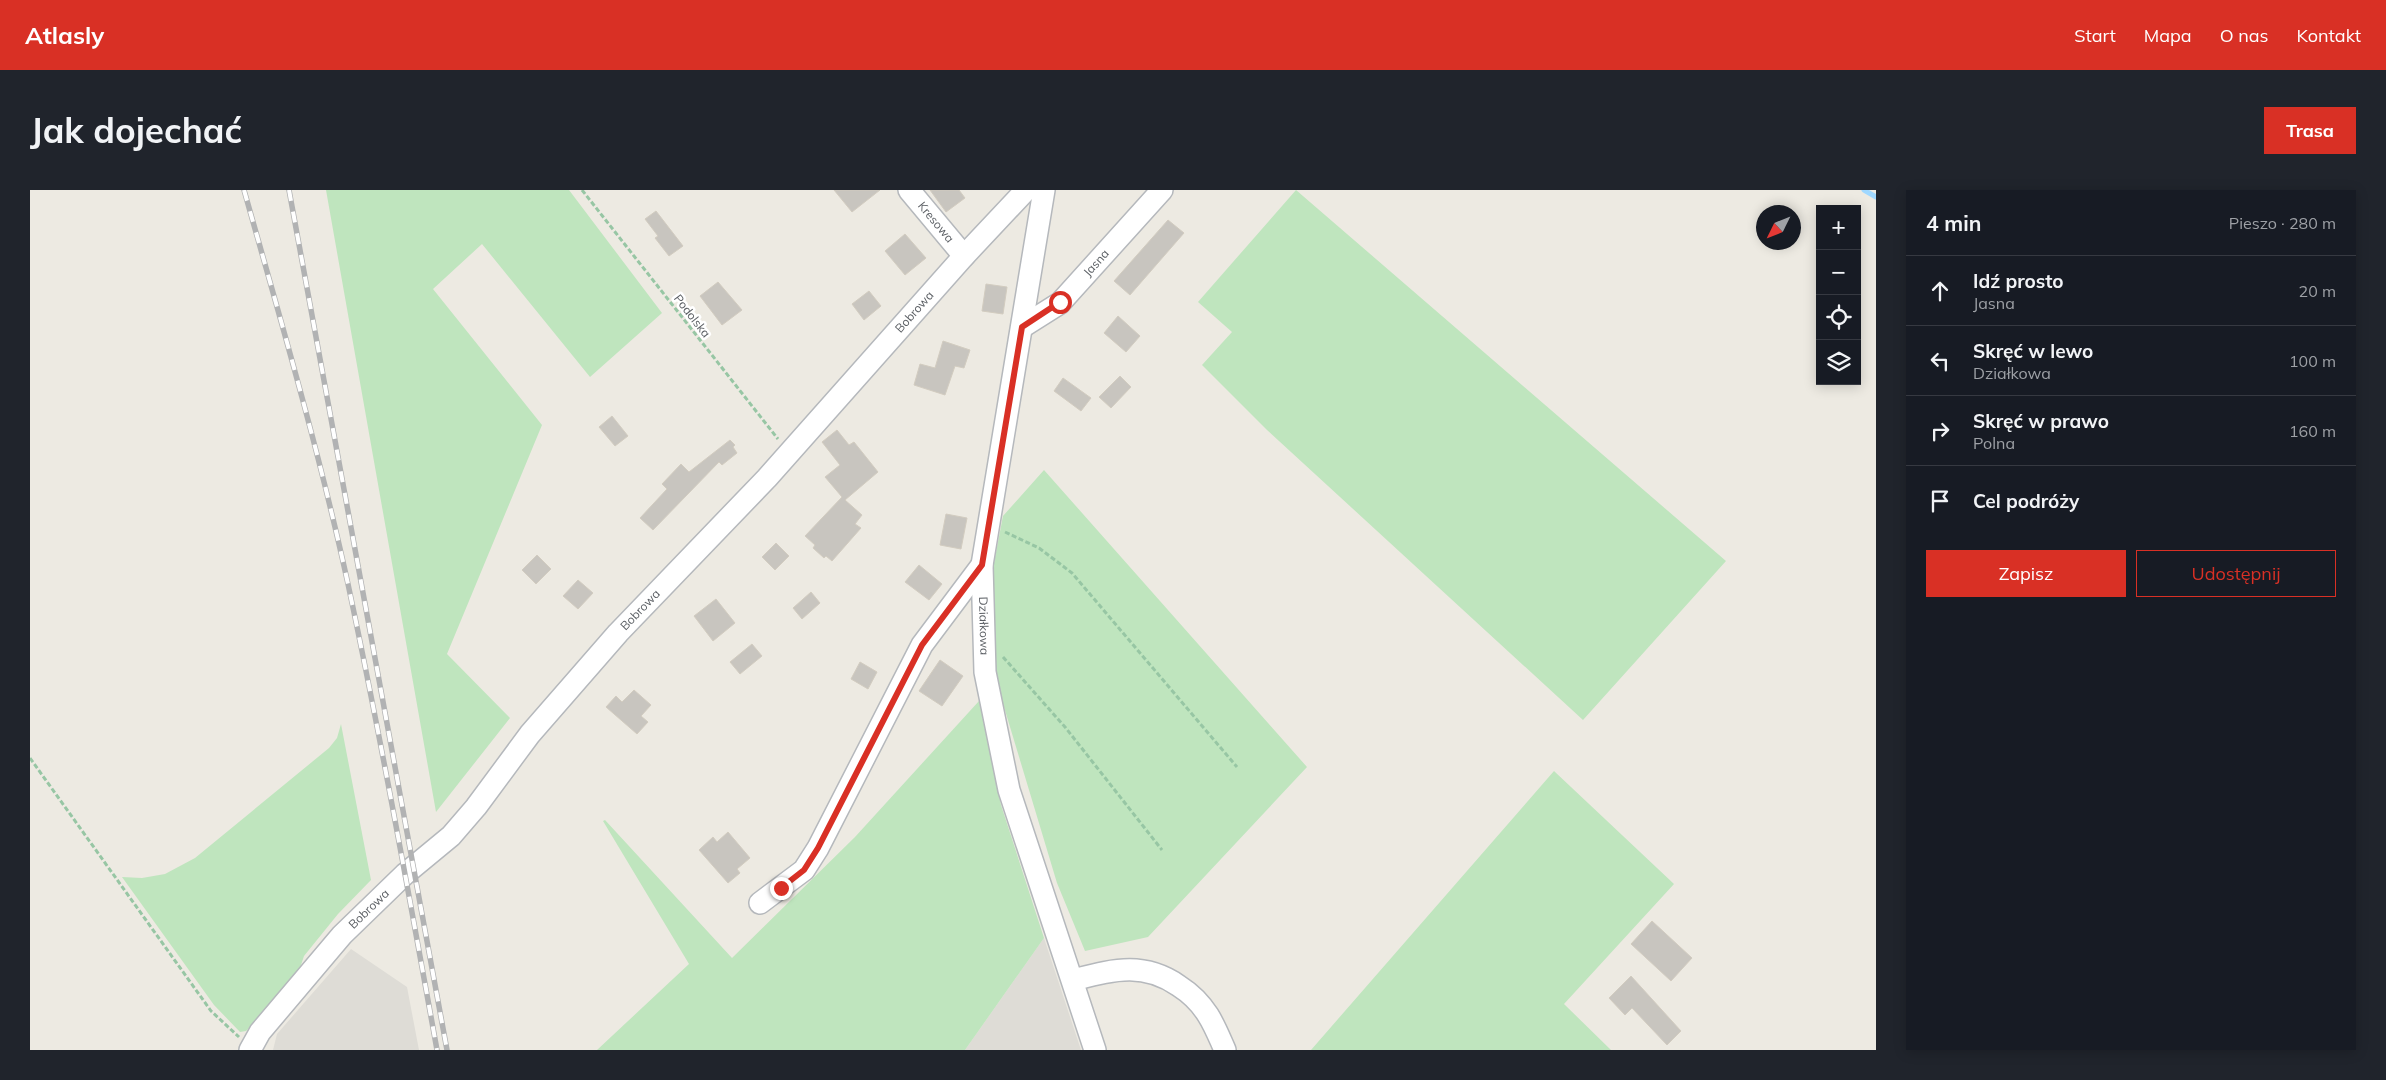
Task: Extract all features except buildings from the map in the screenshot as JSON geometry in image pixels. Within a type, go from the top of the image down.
[{"type":"street","name":"Kresowa","points":[[909,190],[964,256]]},
{"type":"street","name":"Bobrowa","points":[[253,1043],[342,935],[405,874],[450,836],[476,807],[541,721],[618,633],[789,453],[964,256],[1026,190]]},
{"type":"street","name":"Działkowa","points":[[1044,190],[982,565],[984,672],[1009,790],[1096,1050]]},
{"type":"street","name":"Jasna","points":[[1022,327],[1060,302],[1162,190]]},
{"type":"street","points":[[760,903],[804,870],[818,848],[922,645],[982,565]]},
{"type":"street","points":[[1073,980],[1107,972],[1140,969],[1164,976],[1190,993],[1208,1015],[1225,1050]]},
{"type":"path","name":"Podolska","points":[[582,190],[789,453]]},
{"type":"path","points":[[989,524],[1038,548],[1072,573],[1237,767]]},
{"type":"path","points":[[984,636],[1065,727],[1162,850]]},
{"type":"path","points":[[30,758],[211,1011],[253,1043]]},
{"type":"shaded area","points":[[1044,938],[1081,1050],[965,1050]]},
{"type":"shaded area","points":[[351,949],[407,987],[419,1050],[273,1050],[277,1034]]},
{"type":"green space","points":[[326,190],[569,190],[662,313],[590,377],[482,244],[433,289],[542,425],[447,654],[510,718],[436,812]]},
{"type":"green space","points":[[1296,190],[1726,561],[1583,720],[1267,430],[1202,365],[1232,332],[1198,302]]},
{"type":"green space","points":[[1044,470],[1307,767],[1148,937],[1085,951],[1057,883],[998,687],[991,622],[993,568],[1003,516]]},
{"type":"green space","points":[[979,701],[1001,805],[1044,938],[965,1050],[597,1050],[689,964],[603,821],[605,820],[732,958],[855,837]]},
{"type":"green space","points":[[341,724],[371,880],[338,914],[304,956],[299,971],[255,1022],[246,1031],[240,1032],[214,1005],[122,877],[142,878],[165,874],[195,858],[329,748],[337,738]]},
{"type":"green space","points":[[1554,771],[1674,884],[1564,1004],[1611,1050],[1311,1050]]},
{"type":"waterway","points":[[1864,190],[1876,197]]},
{"type":"railway","points":[[244,190],[286,337],[337,534],[383,759],[437,1050]]},
{"type":"railway","points":[[289,190],[447,1050]]},
{"type":"route","points":[[781,888],[804,870],[818,848],[922,645],[982,565],[1022,327],[1060,302]]}]
